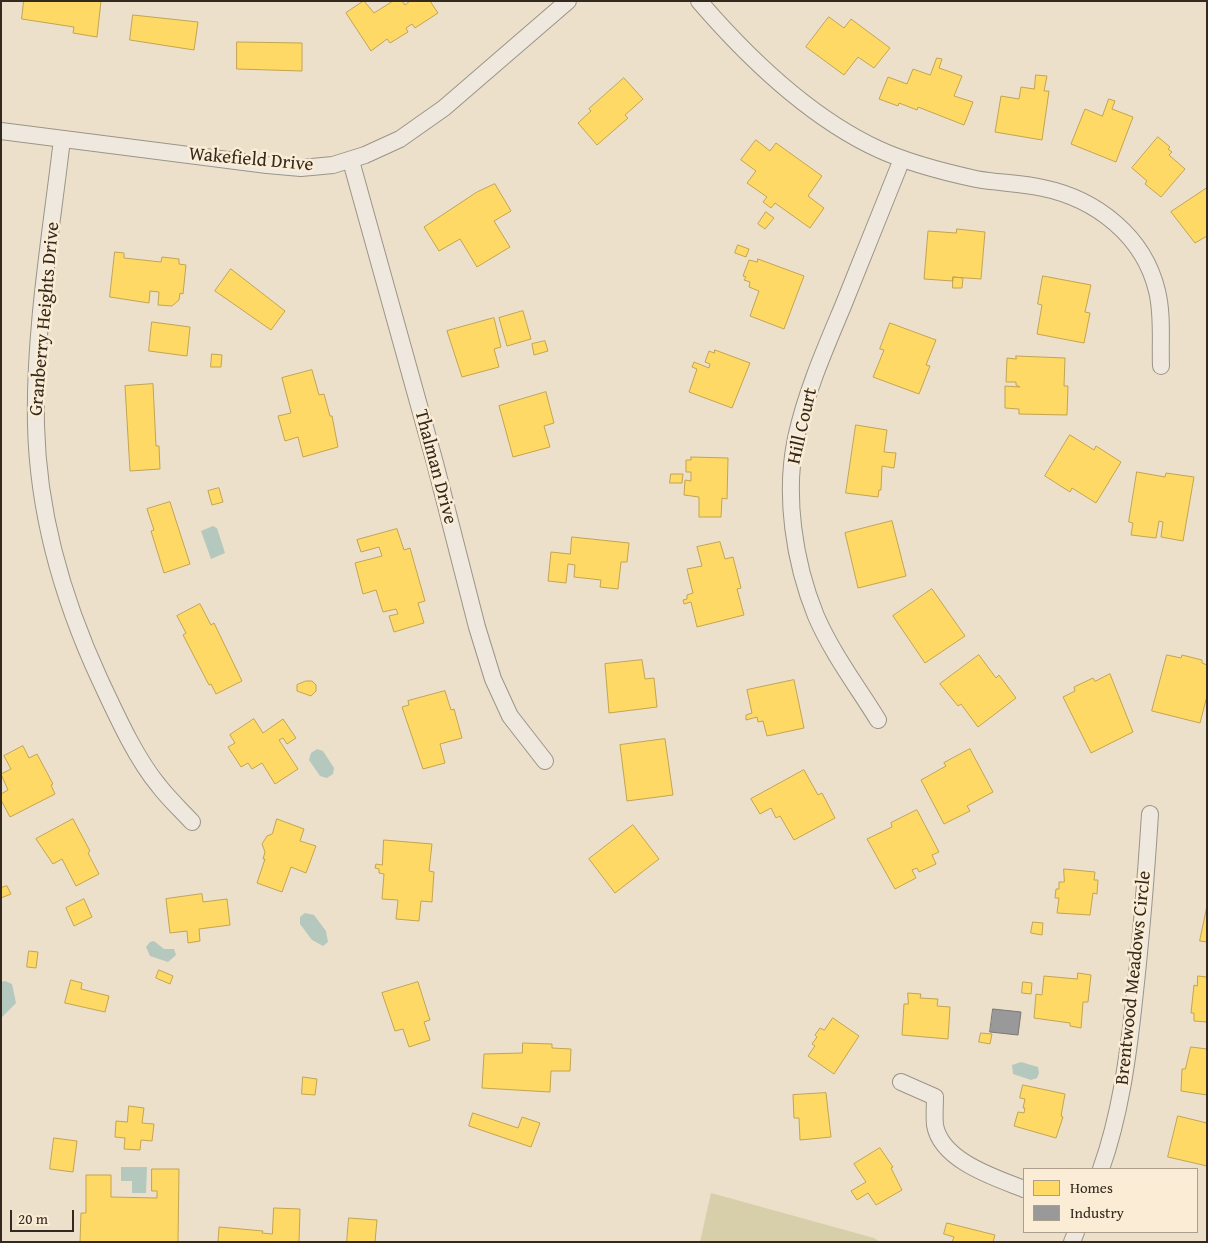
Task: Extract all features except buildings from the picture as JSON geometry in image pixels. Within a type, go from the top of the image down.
[{"type":"street","name":"Wakefield Drive","points":[[1,130],[284,167],[317,168],[351,161],[400,139],[430,121],[568,1]]},
{"type":"street","points":[[699,1],[750,56],[790,92],[878,149],[902,159],[971,178],[1058,192],[1097,209],[1110,218],[1140,253],[1154,281],[1160,314],[1161,366]]},
{"type":"street","name":"Granberry Heights Drive","points":[[62,139],[42,310],[36,396],[40,477],[50,536],[68,605],[83,643],[110,700],[149,772],[159,786],[192,822]]},
{"type":"street","name":"Hill Court","points":[[878,720],[832,646],[817,617],[807,590],[796,540],[792,488],[796,439],[811,386],[902,159]]},
{"type":"street","name":"Thalman Drive","points":[[351,161],[435,463],[477,627],[493,679],[510,716],[545,761]]},
{"type":"street","name":"Brentwood Meadows Circle","points":[[1100,1168],[1121,1094],[1130,1035],[1142,932],[1150,814]]},
{"type":"street","points":[[901,1082],[935,1097],[935,1125],[939,1136],[951,1151],[980,1171],[1023,1189]]},
{"type":"shaded area","points":[[213,526],[217,528],[225,553],[211,559],[201,531]]},
{"type":"shaded area","points":[[317,749],[323,751],[334,768],[333,774],[327,778],[320,776],[309,760],[311,753]]},
{"type":"shaded area","points":[[305,913],[314,915],[326,931],[328,942],[323,946],[312,940],[300,924],[300,917]]},
{"type":"shaded area","points":[[154,941],[164,949],[174,949],[176,955],[168,962],[150,956],[146,947],[150,942]]},
{"type":"shaded area","points":[[5,981],[12,984],[16,1003],[1,1018],[1,982]]},
{"type":"shaded area","points":[[1021,1062],[1038,1067],[1039,1073],[1037,1078],[1031,1080],[1013,1074],[1012,1065]]},
{"type":"shaded area","points":[[121,1167],[147,1167],[146,1193],[132,1193],[132,1181],[121,1181]]},
{"type":"shaded area","points":[[711,1193],[874,1238],[880,1242],[700,1242]]}]
